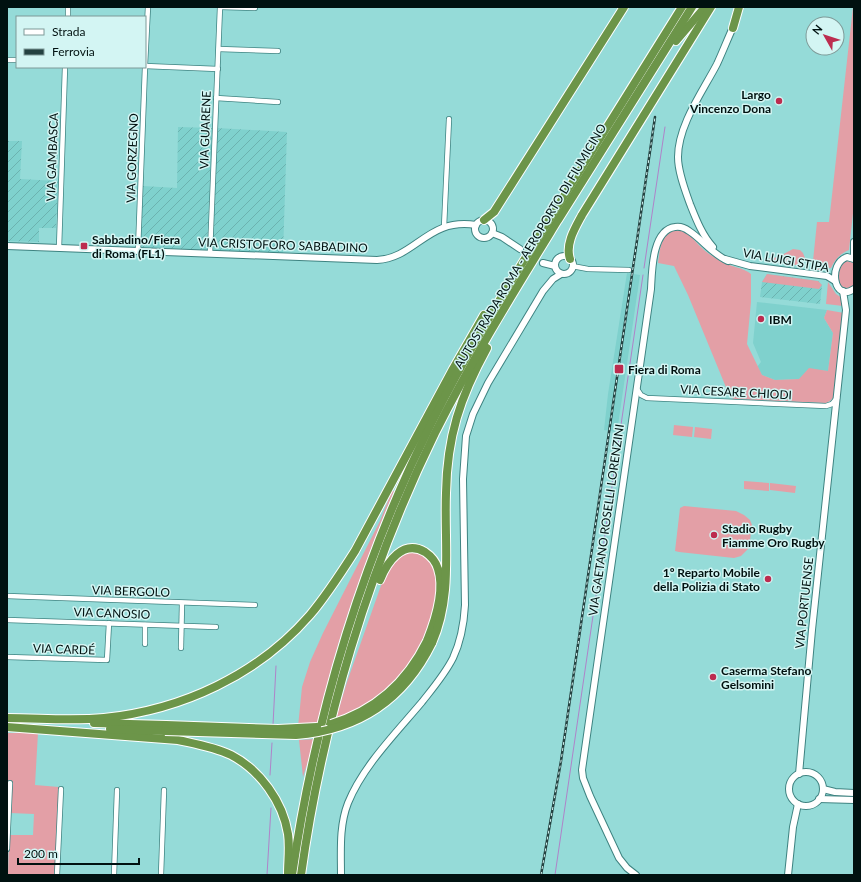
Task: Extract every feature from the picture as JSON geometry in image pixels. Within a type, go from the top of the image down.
[{"type":"highway","points":[[484,220],[494,212],[624,7]]},
{"type":"highway","name":"AUTOSTRADA ROMA - AEROPORTO DI FIUMICINO","points":[[292,875],[302,816],[320,730],[344,647],[368,573],[396,502],[428,429],[467,355],[506,288],[682,7]]},
{"type":"highway","name":"AUTOSTRADA ROMA - AEROPORTO DI FIUMICINO","points":[[301,875],[316,787],[331,719],[368,599],[396,521],[419,469],[454,397],[493,324],[692,7]]},
{"type":"highway","points":[[638,93],[678,38],[705,7]]},
{"type":"highway","points":[[571,263],[568,252],[569,244],[582,215],[711,7]]},
{"type":"highway","points":[[733,28],[739,7]]},
{"type":"highway","points":[[7,718],[103,718],[134,714],[160,708],[198,695],[226,682],[255,664],[286,640],[319,604],[340,575],[362,539],[476,329],[484,316],[506,288]]},
{"type":"highway","points":[[7,727],[290,729],[334,723],[364,710],[387,694],[410,671],[430,642],[440,622],[445,596],[447,566],[446,492],[451,437],[462,397],[491,339],[494,329],[493,324]]},
{"type":"highway","points":[[368,599],[376,590],[383,572],[395,555],[413,548],[426,553],[436,563],[439,570],[440,581],[430,642]]},
{"type":"highway","points":[[7,718],[166,728]]},
{"type":"highway","points":[[7,727],[178,740],[205,746],[232,755],[252,770],[264,783],[282,813],[286,824],[288,840],[288,875]]},
{"type":"street","name":"VIA GORZEGNO","points":[[146,46],[148,7]]},
{"type":"street","points":[[220,7],[255,8]]},
{"type":"street","name":"VIA GUARENE","points":[[210,253],[220,7]]},
{"type":"street","name":"VIA LUIGI STIPA","points":[[743,7],[718,62],[684,128],[680,141],[678,163],[688,197],[703,233],[713,248],[728,260],[750,266],[827,276],[835,281]]},
{"type":"street","points":[[219,49],[278,51]]},
{"type":"street","points":[[146,66],[218,69]]},
{"type":"street","name":"VIA GAMBASCA","points":[[59,248],[65,68]]},
{"type":"street","name":"VIA GORZEGNO","points":[[138,250],[145,68]]},
{"type":"street","points":[[216,98],[278,102]]},
{"type":"street","points":[[444,227],[449,119]]},
{"type":"street","points":[[484,220],[492,225],[492,233],[486,238],[480,238],[475,231],[476,225],[484,220]]},
{"type":"street","name":"VIA CRISTOFORO SABBADINO","points":[[7,246],[380,260],[390,258],[401,253],[431,233],[444,227],[462,224],[476,225]]},
{"type":"street","name":"VIA GAETANO ROSELLI LORENZINI","points":[[636,875],[624,866],[615,851],[587,789],[582,770],[656,250],[662,235],[672,228],[681,227],[693,233],[716,254],[728,260]]},
{"type":"street","points":[[492,233],[502,237],[520,249]]},
{"type":"street","points":[[854,242],[854,258],[847,257],[839,262],[836,268],[835,281],[838,287],[843,291],[848,292],[854,289]]},
{"type":"street","points":[[554,266],[559,258],[564,256],[571,263],[592,269],[629,270]]},
{"type":"street","points":[[543,263],[554,266],[556,271],[561,274]]},
{"type":"street","points":[[341,875],[343,823],[345,812],[351,796],[371,765],[440,679],[452,660],[460,638],[465,605],[464,463],[466,436],[471,420],[486,386],[543,291],[553,279],[561,274],[570,272],[571,263]]},
{"type":"street","name":"VIA PORTUENSE","points":[[799,774],[812,630],[838,397],[846,308],[843,291]]},
{"type":"street","name":"VIA CESARE CHIODI","points":[[636,386],[640,395],[648,398],[826,406],[833,403],[838,397]]},
{"type":"street","name":"VIA BERGOLO","points":[[7,596],[255,605]]},
{"type":"street","points":[[181,648],[182,603]]},
{"type":"street","name":"VIA CANOSIO","points":[[7,620],[216,627]]},
{"type":"street","name":"VIA CARDÉ","points":[[7,657],[107,660],[109,623]]},
{"type":"street","points":[[144,644],[145,625]]},
{"type":"street","points":[[819,799],[822,788],[819,778],[810,772],[799,774],[794,777],[789,786],[791,796],[798,804],[812,804],[819,799],[854,800]]},
{"type":"street","points":[[7,849],[10,783]]},
{"type":"street","points":[[822,788],[835,792],[854,793]]},
{"type":"street","points":[[57,875],[61,789]]},
{"type":"street","points":[[114,875],[117,790]]},
{"type":"street","points":[[161,875],[164,790]]},
{"type":"street","points":[[788,875],[793,827],[798,804]]},
{"type":"shaded area","points":[[853,7],[854,204],[849,250],[838,257],[831,268],[816,270],[813,261],[817,222],[829,222]]},
{"type":"shaded area","points":[[178,127],[212,128],[207,250],[139,247],[143,186],[177,188]]},
{"type":"shaded area","points":[[217,128],[287,132],[283,254],[212,251]]},
{"type":"shaded area","points":[[7,141],[22,141],[20,179],[58,181],[56,228],[39,228],[39,242],[7,241]]},
{"type":"shaded area","points":[[675,230],[684,232],[690,236],[704,250],[720,261],[745,270],[751,274],[751,302],[747,344],[762,375],[775,380],[799,379],[809,368],[828,371],[833,333],[824,318],[827,310],[844,313],[834,397],[830,401],[826,403],[734,399],[730,397],[688,295],[674,266],[658,263],[660,248],[666,235]]},
{"type":"shaded area","points":[[793,249],[800,250],[803,253],[805,258],[800,265],[766,261],[767,259],[778,257]]},
{"type":"shaded area","points":[[847,261],[854,263],[854,285],[848,289],[841,286],[839,275],[840,268]]},
{"type":"shaded area","points":[[627,273],[640,275],[617,432],[604,430],[608,394]]},
{"type":"shaded area","points":[[767,274],[818,281],[822,285],[820,304],[760,297],[762,282]]},
{"type":"shaded area","points":[[767,274],[818,281],[822,285],[819,289],[762,282]]},
{"type":"shaded area","points":[[828,282],[836,294],[842,298],[843,306],[826,304]]},
{"type":"shaded area","name":"IBM","points":[[757,302],[827,310],[824,318],[833,333],[828,371],[814,370],[799,379],[775,380],[762,375],[757,367],[761,362],[753,343]]},
{"type":"shaded area","points":[[674,425],[693,427],[692,437],[673,435]]},
{"type":"shaded area","points":[[695,427],[712,429],[711,439],[694,437]]},
{"type":"shaded area","points":[[744,481],[769,483],[769,491],[744,489]]},
{"type":"shaded area","points":[[770,483],[796,486],[795,493],[770,490]]},
{"type":"shaded area","points":[[392,491],[394,491],[364,567],[344,626],[332,665],[317,724],[298,727],[302,687],[310,662],[323,633],[380,521]]},
{"type":"shaded area","name":"Stadio Rugby Fiamme Oro Rugby","points":[[684,506],[736,511],[744,515],[750,520],[752,525],[749,548],[741,556],[734,558],[675,551],[680,508]]},
{"type":"shaded area","points":[[411,551],[418,552],[430,559],[437,576],[437,595],[428,632],[406,672],[374,701],[335,721],[347,682],[384,577],[395,560],[404,553]]},
{"type":"shaded area","points":[[7,733],[38,733],[35,785],[59,787],[56,875],[8,875],[9,835],[33,835],[34,814],[10,813],[11,785],[7,785]]},
{"type":"shaded area","points":[[315,739],[303,777],[299,740]]},
{"type":"waterway","points":[[644,268],[665,127]]},
{"type":"waterway","points":[[555,875],[643,275]]},
{"type":"waterway","points":[[273,725],[276,666]]},
{"type":"waterway","points":[[270,775],[272,743]]},
{"type":"waterway","points":[[267,875],[271,808]]},
{"type":"railway","points":[[541,875],[561,761],[655,117]]},
{"type":"place","name":"Largo Vincenzo Dona","points":[[779,101]]},
{"type":"place","name":"Sabbadino/Fiera di Roma (FL1)","points":[[84,246]]},
{"type":"place","name":"IBM","points":[[761,319]]},
{"type":"place","name":"Fiera di Roma","points":[[619,369]]},
{"type":"place","name":"Stadio Rugby Fiamme Oro Rugby","points":[[714,535]]},
{"type":"place","name":"1º Reparto Mobile della Polizia di Stato","points":[[768,579]]},
{"type":"place","name":"Caserma Stefano Gelsomini","points":[[713,677]]}]
